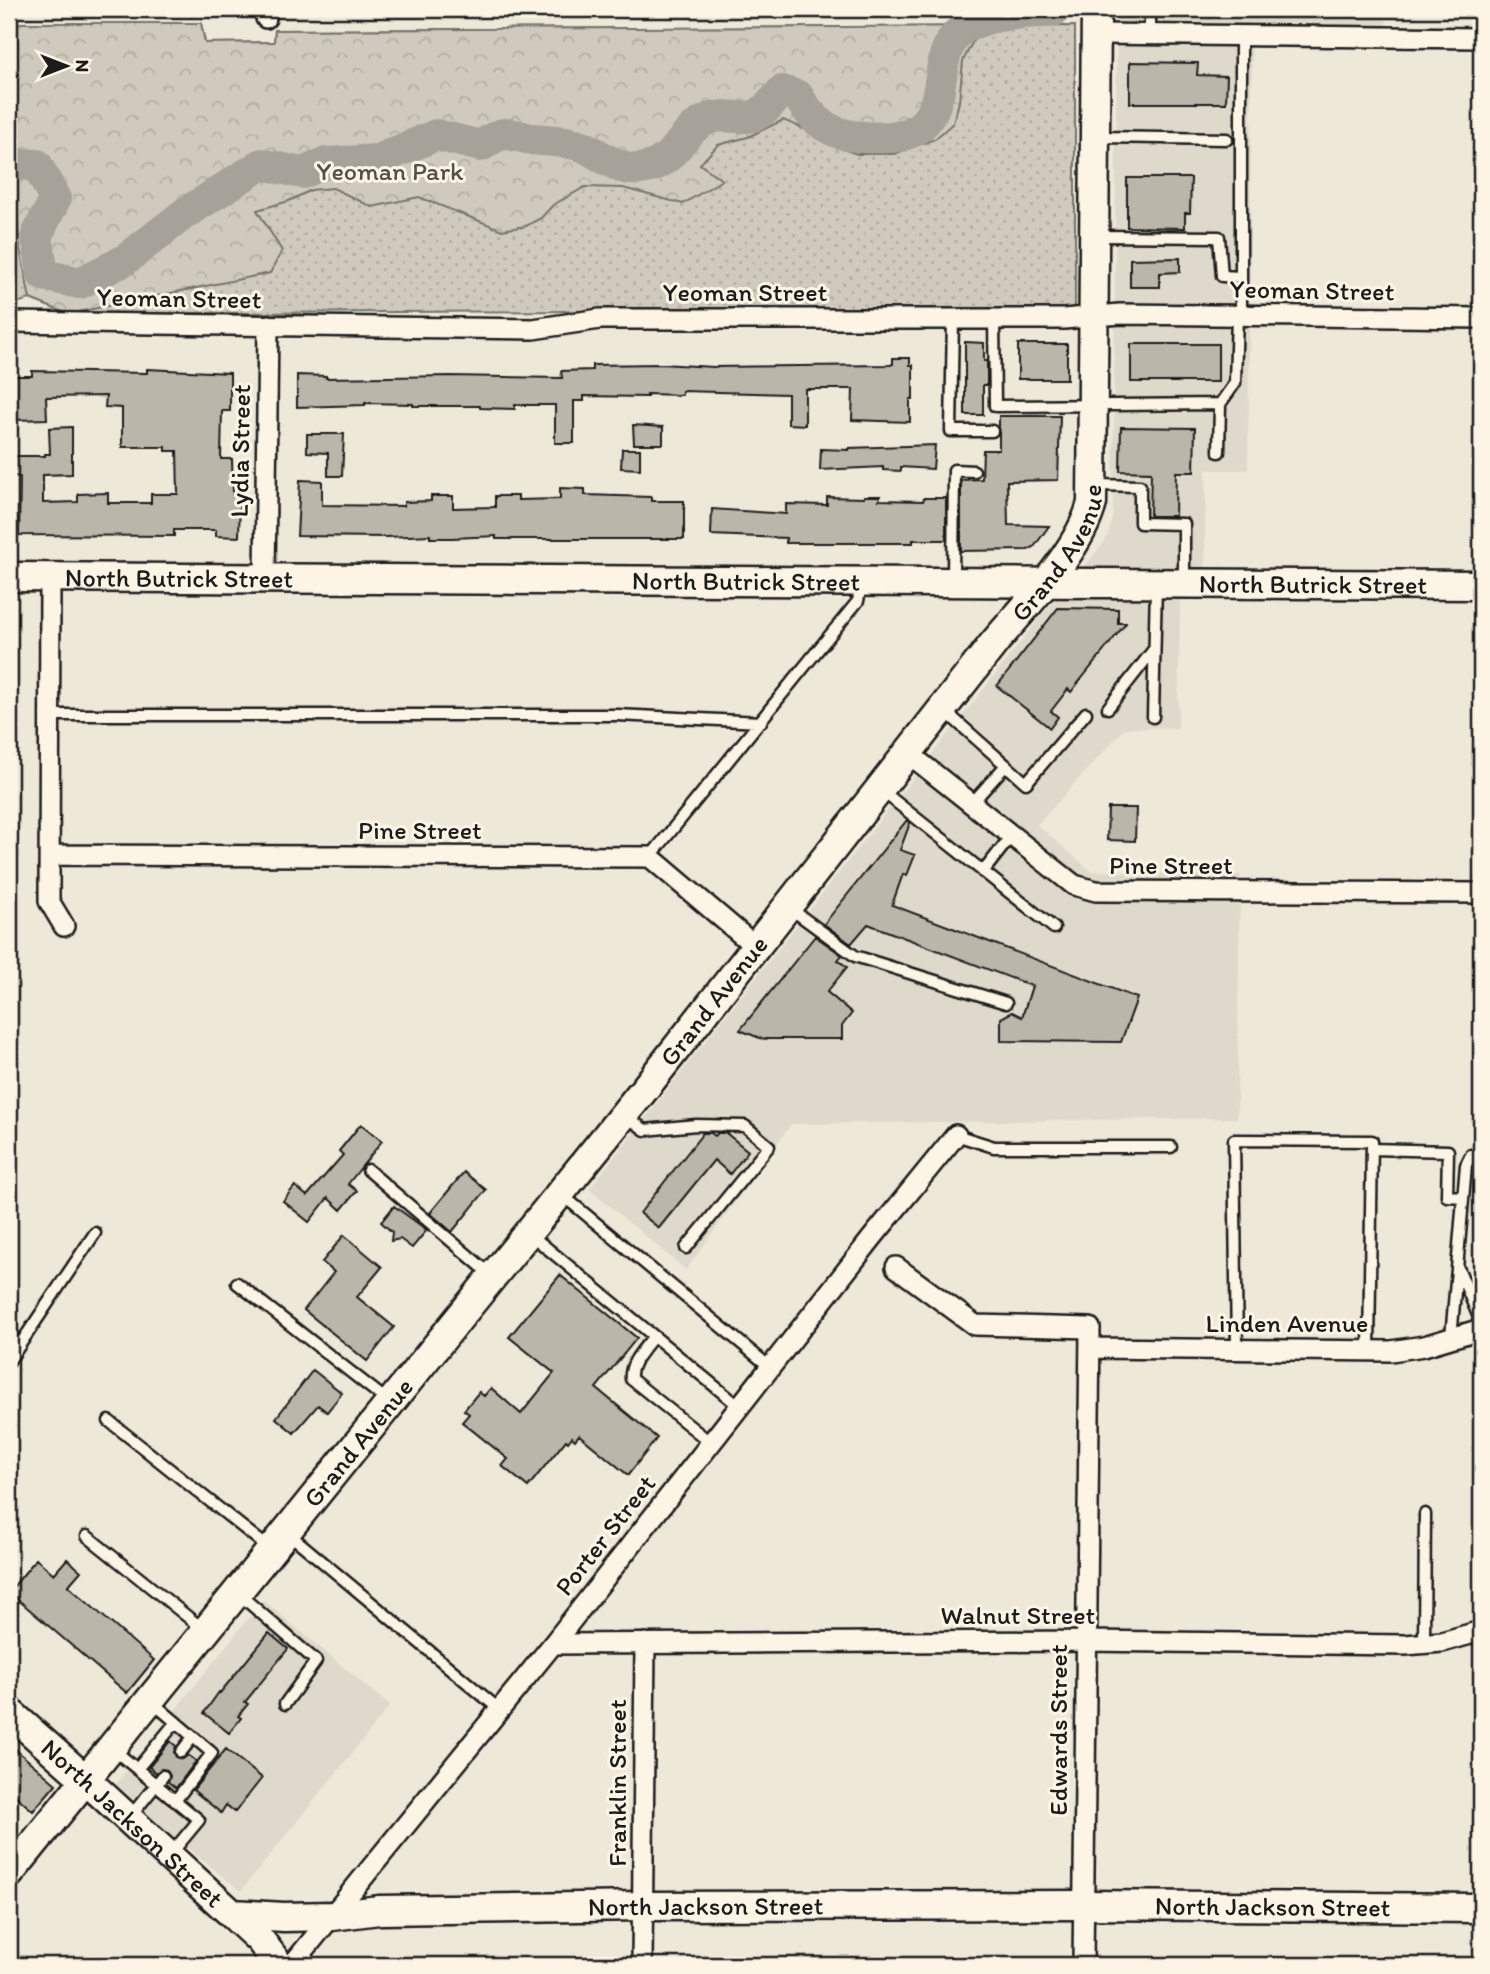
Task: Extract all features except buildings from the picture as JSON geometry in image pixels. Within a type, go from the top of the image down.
[{"type":"street","points":[[1096,22],[1150,35],[1481,38]]},
{"type":"street","name":"Grand Avenue","points":[[9,1874],[623,1114],[1045,582],[1085,524],[1092,503],[1096,22]]},
{"type":"street","name":"Yeoman Street","points":[[9,323],[533,329],[600,319],[1064,319],[1120,314],[1481,318]]},
{"type":"street","name":"Lydia Street","points":[[265,578],[268,325]]},
{"type":"street","name":"North Butrick Street","points":[[9,577],[1481,585]]},
{"type":"street","points":[[50,577],[49,901],[64,926]]},
{"type":"street","name":"Pine Street","points":[[908,753],[1074,885],[1096,891],[1481,893]]},
{"type":"street","name":"Pine Street","points":[[50,855],[650,858]]},
{"type":"street","points":[[650,858],[756,947]]},
{"type":"street","name":"Porter Street","points":[[292,1965],[553,1644],[956,1136]]},
{"type":"street","name":"Edwards Street","points":[[896,1267],[975,1325],[1090,1328],[1083,1965]]},
{"type":"street","name":"Linden Avenue","points":[[1090,1348],[1391,1350],[1424,1346],[1481,1329]]},
{"type":"street","name":"Walnut Street","points":[[553,1644],[1085,1640],[1424,1644],[1481,1631]]},
{"type":"street","name":"Franklin Street","points":[[642,1965],[645,1643]]},
{"type":"street","name":"North Jackson Street","points":[[9,1712],[232,1914],[284,1917],[332,1916],[379,1910],[643,1906],[1481,1908]]},
{"type":"street","points":[[232,1914],[260,1940],[279,1965]]},
{"type":"lane","points":[[1150,9],[1150,35]]},
{"type":"lane","points":[[1219,452],[1220,404],[1235,383],[1239,315],[1241,36]]},
{"type":"lane","points":[[1095,137],[1227,139]]},
{"type":"lane","points":[[1094,236],[1219,237],[1222,276],[1241,276]]},
{"type":"lane","points":[[953,318],[951,431],[992,431]]},
{"type":"lane","points":[[994,318],[995,406],[1220,404]]},
{"type":"lane","points":[[953,581],[954,470],[974,471]]},
{"type":"lane","points":[[1092,484],[1140,486],[1140,523],[1184,524],[1184,583]]},
{"type":"lane","points":[[650,858],[858,601],[862,581]]},
{"type":"lane","points":[[1153,717],[1156,582]]},
{"type":"lane","points":[[1108,708],[1154,649]]},
{"type":"lane","points":[[942,709],[1026,783],[1086,713]]},
{"type":"lane","points":[[50,715],[617,715],[761,722]]},
{"type":"lane","points":[[972,803],[1006,765]]},
{"type":"lane","points":[[880,790],[1054,928]]},
{"type":"lane","points":[[983,872],[1012,835]]},
{"type":"lane","points":[[787,906],[855,956],[1006,1003]]},
{"type":"lane","points":[[623,1114],[645,1129],[696,1125],[746,1126],[769,1146],[686,1248]]},
{"type":"lane","points":[[956,1136],[994,1147],[1171,1147]]},
{"type":"lane","points":[[1237,1349],[1234,1140],[1372,1141],[1369,1350]]},
{"type":"lane","points":[[1372,1149],[1448,1152],[1447,1196],[1463,1197]]},
{"type":"lane","points":[[1451,1339],[1467,1160],[1471,1155],[1481,1154]]},
{"type":"lane","points":[[368,1170],[492,1276]]},
{"type":"lane","points":[[559,1193],[771,1368]]},
{"type":"lane","points":[[528,1232],[740,1407]]},
{"type":"lane","points":[[9,1361],[95,1233]]},
{"type":"lane","points":[[1457,1266],[1481,1322]]},
{"type":"lane","points":[[237,1283],[389,1403]]},
{"type":"lane","points":[[9,1325],[16,1348]]},
{"type":"lane","points":[[653,1336],[633,1366],[631,1379],[711,1443]]},
{"type":"lane","points":[[109,1421],[278,1540],[500,1710]]},
{"type":"lane","points":[[1424,1644],[1425,1514]]},
{"type":"lane","points":[[87,1536],[204,1631]]},
{"type":"lane","points":[[236,1591],[316,1661],[285,1704]]},
{"type":"lane","points":[[149,1700],[212,1753],[175,1801]]},
{"type":"lane","points":[[137,1769],[176,1722]]},
{"type":"lane","points":[[181,1752],[193,1737]]},
{"type":"lane","points":[[110,1747],[137,1769],[159,1781],[175,1801],[199,1820],[169,1856]]},
{"type":"lane","points":[[129,1819],[159,1781]]},
{"type":"shaded area","points":[[1117,9],[1386,9],[1386,37],[1252,37],[1248,470],[1206,470],[1205,568],[1180,597],[1178,728],[1125,728],[1037,825],[1091,871],[1240,875],[1237,1118],[791,1124],[686,1270],[589,1189],[1042,615],[1104,543],[1109,531],[1113,514]]},
{"type":"shaded area","points":[[263,1600],[390,1706],[241,1891],[113,1788]]},
{"type":"green space","name":"Yeoman Park","points":[[18,23],[201,23],[205,43],[274,42],[275,30],[1075,26],[1075,308],[68,314],[30,299],[9,305],[9,157],[12,156]]},
{"type":"green space","points":[[18,23],[201,23],[205,43],[274,42],[275,30],[1008,26],[974,39],[963,61],[959,102],[953,123],[935,139],[894,154],[857,154],[783,120],[748,137],[718,145],[700,164],[722,180],[683,204],[623,188],[585,187],[553,205],[541,218],[526,226],[502,230],[419,197],[372,207],[333,188],[311,190],[289,201],[257,210],[282,251],[270,273],[68,314],[30,299],[16,211],[9,211],[9,157],[12,156]]},
{"type":"waterway","points":[[9,164],[37,165],[55,199],[37,235],[43,275],[80,283],[125,260],[184,214],[262,164],[302,173],[326,163],[378,160],[436,135],[481,146],[495,137],[508,134],[579,145],[625,168],[639,169],[663,161],[700,123],[716,117],[754,116],[782,91],[798,96],[810,113],[832,130],[861,137],[904,135],[924,123],[931,113],[943,63],[957,34],[966,27],[989,18],[1054,11]]}]
